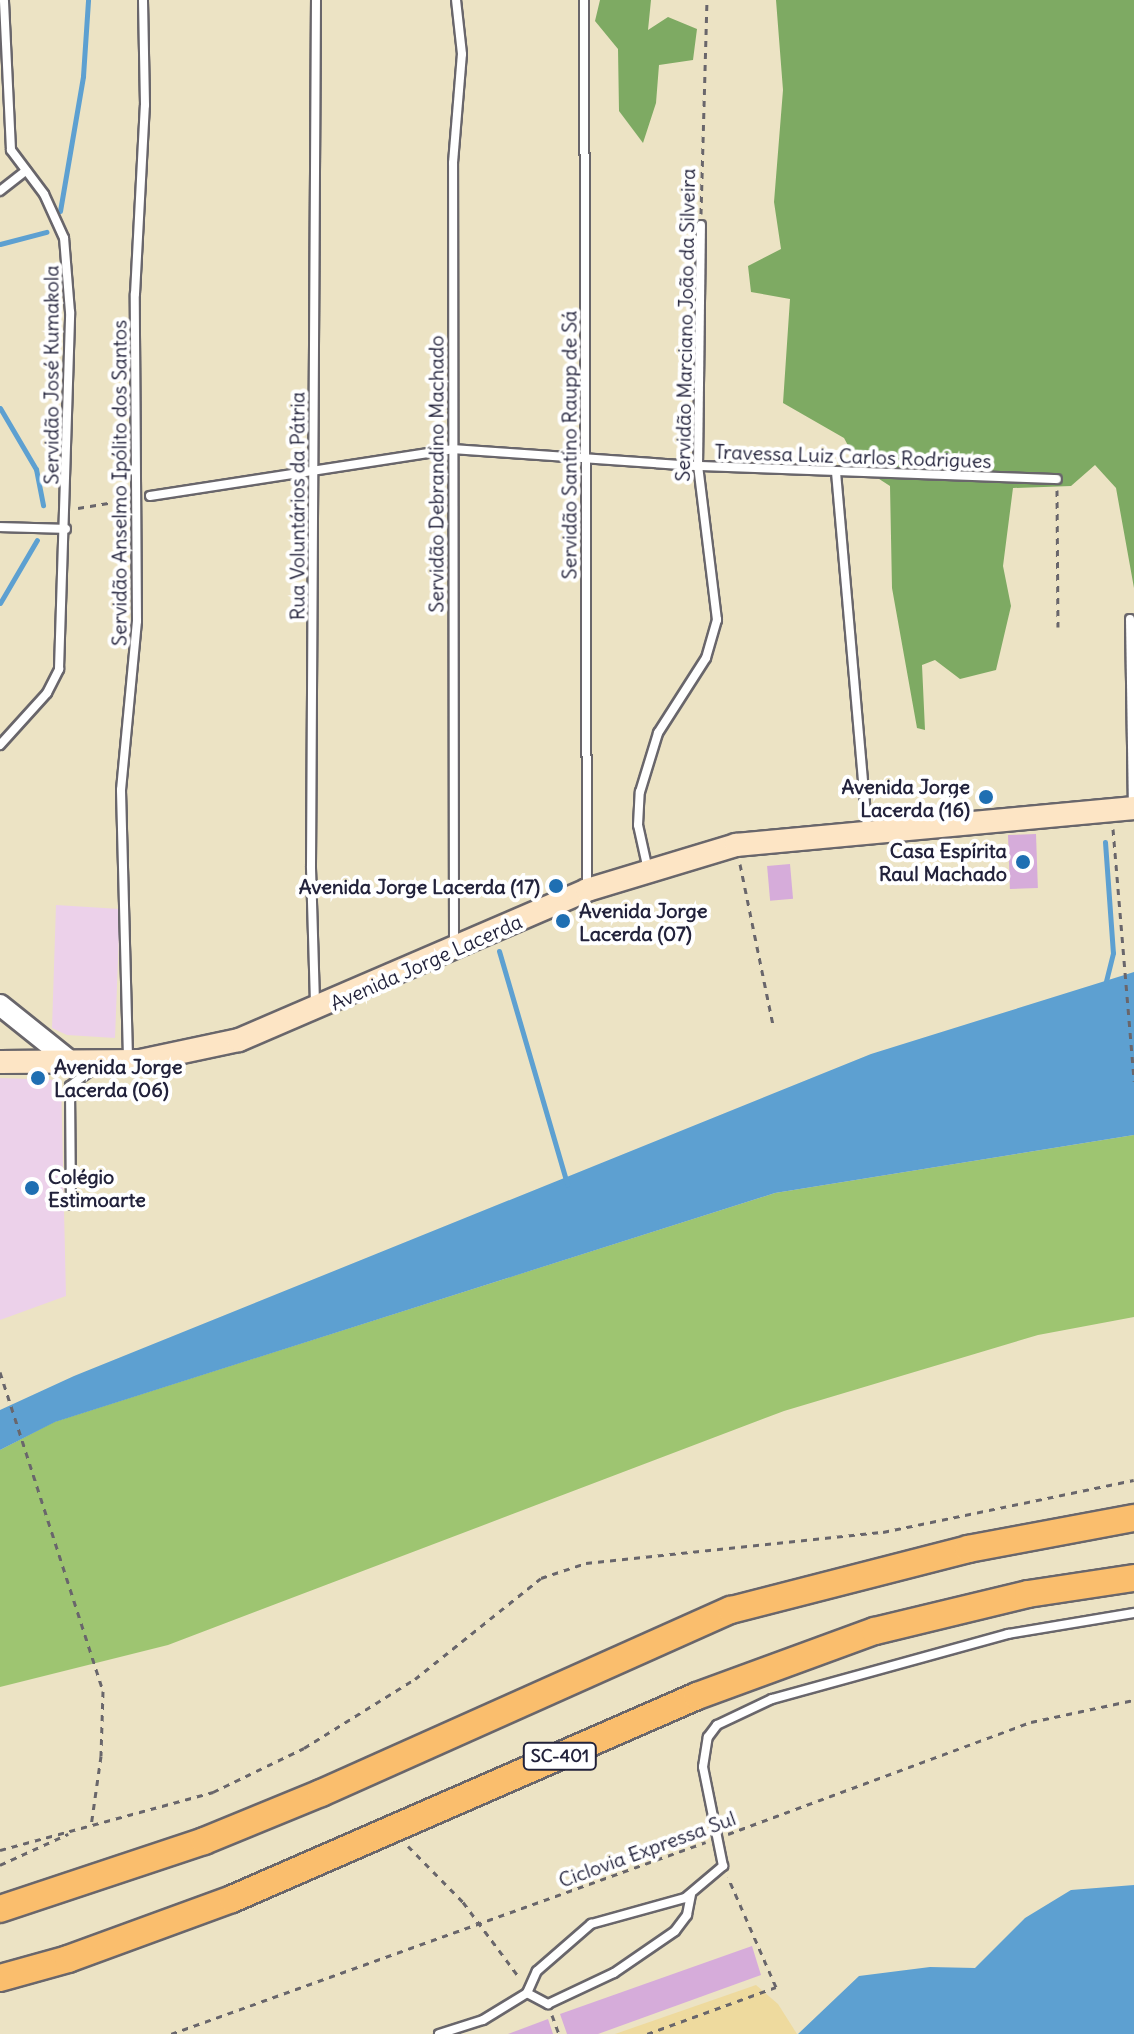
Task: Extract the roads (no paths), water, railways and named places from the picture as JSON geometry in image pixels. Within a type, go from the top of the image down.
[{"type":"highway","points":[[0,1909],[204,1841],[731,1610],[968,1549],[1134,1518]]},
{"type":"highway","name":"SC-401","points":[[0,1978],[68,1959],[232,1899],[388,1834],[697,1696],[875,1631],[1028,1594],[1134,1578]]},
{"type":"main road","name":"Avenida Jorge Lacerda","points":[[0,1062],[128,1061],[198,1052],[316,1011],[587,890],[736,845],[867,829],[1126,808]]},
{"type":"street","points":[[0,1005],[70,1061]]},
{"type":"lane","name":"Servidão José Kumakola","points":[[0,745],[47,693],[59,669],[66,529],[67,250],[44,194],[11,150],[7,129],[4,0]]},
{"type":"lane","name":"Servidão Anselmo Ipólito dos Santos","points":[[128,1061],[121,790],[137,621],[135,294],[144,155],[143,0]]},
{"type":"lane","name":"Rua Voluntários da Pátria","points":[[316,0],[311,866],[316,1011]]},
{"type":"lane","name":"Servidão Debrandino Machado","points":[[454,948],[453,163],[462,54],[456,0]]},
{"type":"lane","name":"Servidão Santino Raupp de Sá","points":[[584,0],[587,890]]},
{"type":"lane","points":[[0,191],[26,171]]},
{"type":"lane","name":"Servidão Marciano João da Silveira","points":[[648,870],[637,808],[644,778],[658,733],[706,658],[717,620],[698,466],[701,225]]},
{"type":"lane","name":"Travessa Luiz Carlos Rodrigues","points":[[150,496],[452,449],[698,466],[1057,479]]},
{"type":"lane","points":[[836,472],[867,829]]},
{"type":"lane","points":[[0,527],[66,529]]},
{"type":"lane","points":[[1126,808],[1130,619]]},
{"type":"lane","points":[[71,1205],[70,1086],[88,1078],[101,1061]]},
{"type":"lane","points":[[439,2034],[483,2020],[527,1993],[537,1971],[591,1924],[691,1894],[723,1866],[714,1839],[703,1756],[717,1725],[734,1714],[772,1699],[1043,1625],[1134,1613]]},
{"type":"lane","points":[[527,1993],[548,2004],[585,1990],[675,1931],[691,1894]]},
{"type":"water","points":[[1134,972],[1134,1135],[775,1193],[55,1422],[0,1450],[0,1410],[74,1376],[871,1054]]},
{"type":"water","points":[[1134,1885],[1134,2034],[798,2034],[859,1976],[930,1967],[975,1968],[1025,1918],[1071,1890]]},
{"type":"waterway","points":[[60,211],[83,76],[88,0]]},
{"type":"waterway","points":[[0,244],[46,232]]},
{"type":"waterway","points":[[0,408],[36,469],[43,505]]},
{"type":"waterway","points":[[0,603],[37,540]]},
{"type":"waterway","points":[[1105,842],[1113,953],[1105,984]]},
{"type":"waterway","points":[[499,951],[567,1184]]},
{"type":"place","name":"Avenida Jorge Lacerda (16)","points":[[986,797]]},
{"type":"place","name":"Casa Espírita Raul Machado","points":[[1023,862]]},
{"type":"place","name":"Avenida Jorge Lacerda (17)","points":[[556,886]]},
{"type":"place","name":"Avenida Jorge Lacerda (07)","points":[[563,921]]},
{"type":"place","name":"Avenida Jorge Lacerda (06)","points":[[38,1078]]},
{"type":"place","name":"Colégio Estimoarte","points":[[32,1188]]}]
